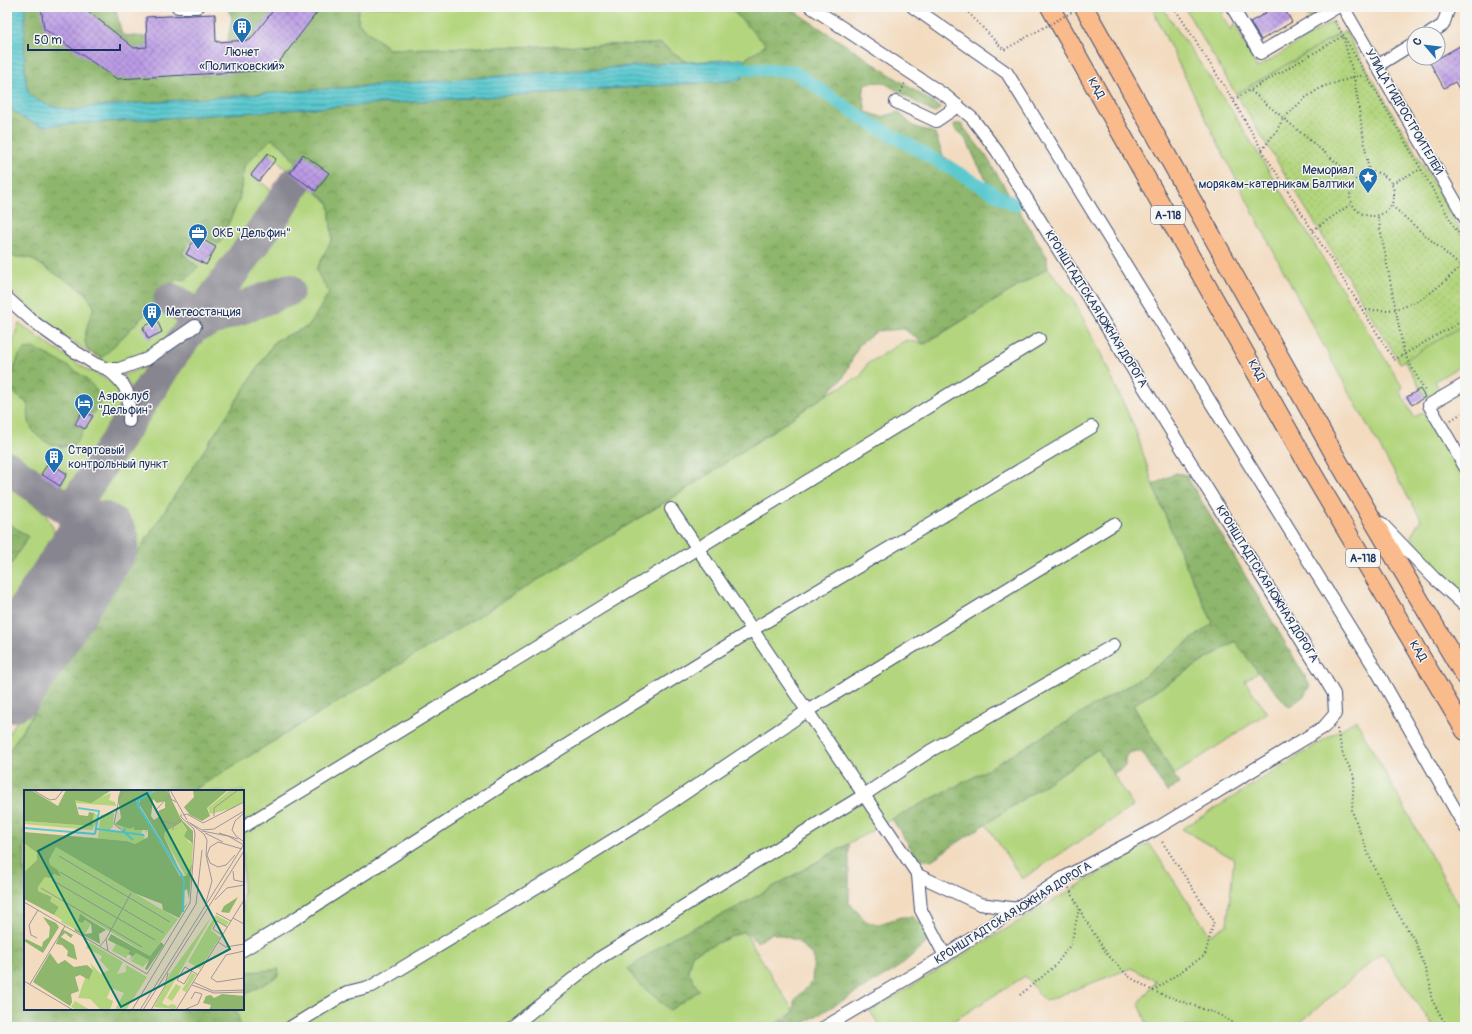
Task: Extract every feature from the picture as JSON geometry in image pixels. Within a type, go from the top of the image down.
[{"type":"highway","name":"КАД","points":[[1050,7],[1313,474],[1465,731]]},
{"type":"highway","name":"А-118","points":[[1083,7],[1334,454],[1465,677]]},
{"type":"street","points":[[178,7],[197,7]]},
{"type":"street","name":"КРОНШТАДТСКАЯ ЮЖНАЯ ДОРОГА","points":[[811,7],[946,96],[972,118],[997,151],[1162,414],[1321,672],[1334,694],[1335,714],[1324,727],[1154,830],[1064,878],[944,956],[825,1027]]},
{"type":"street","points":[[913,7],[999,65],[1007,73],[1378,673],[1465,827]]},
{"type":"street","points":[[1042,7],[1073,46]]},
{"type":"street","points":[[1232,7],[1260,53],[1333,9]]},
{"type":"street","name":"УЛИЦА ГИДРОСТРОИТЕЛЕЙ","points":[[1343,7],[1465,218]]},
{"type":"street","points":[[1441,26],[1449,7]]},
{"type":"street","points":[[1377,66],[1406,48]]},
{"type":"street","points":[[896,102],[936,121],[958,106]]},
{"type":"street","points":[[7,298],[35,323],[74,351],[108,369],[120,379],[128,393],[130,421]]},
{"type":"street","points":[[108,369],[119,368],[146,359],[195,326]]},
{"type":"street","points":[[244,826],[1039,339]]},
{"type":"street","points":[[1465,384],[1429,405],[1465,467]]},
{"type":"street","points":[[244,949],[293,920],[512,779],[752,630],[1092,426]]},
{"type":"street","points":[[1366,507],[1434,578],[1465,606]]},
{"type":"street","points":[[671,509],[918,875],[921,910],[944,956]]},
{"type":"street","points":[[290,1027],[348,992],[372,986],[555,876],[648,818],[807,711],[1114,524]]},
{"type":"street","points":[[512,1027],[598,959],[864,795],[930,751],[1114,645]]},
{"type":"street","points":[[918,875],[980,904],[1018,909]]},
{"type":"path","points":[[963,7],[1004,50],[1083,7]]},
{"type":"path","points":[[1174,7],[1394,360],[1465,319]]},
{"type":"path","points":[[1333,9],[1343,36],[1354,77],[1369,172]]},
{"type":"path","points":[[1233,100],[1251,91],[1343,36]]},
{"type":"path","points":[[1343,36],[1465,245]]},
{"type":"path","points":[[896,102],[910,73]]},
{"type":"path","points":[[1262,150],[1283,119],[1304,99],[1322,87],[1354,77],[1366,75]]},
{"type":"path","points":[[1251,91],[1355,178]]},
{"type":"path","points":[[1392,183],[1421,169]]},
{"type":"path","points":[[1369,172],[1379,172],[1385,175],[1395,189],[1392,206],[1384,214],[1378,217],[1362,215],[1351,204],[1349,192],[1355,178],[1369,172]]},
{"type":"path","points":[[1313,230],[1351,204]]},
{"type":"path","points":[[1392,206],[1465,270]]},
{"type":"path","points":[[1378,217],[1404,353],[1432,404]]},
{"type":"path","points":[[1362,310],[1395,309],[1425,297],[1446,281],[1465,262]]},
{"type":"path","points":[[1441,426],[1465,411]]},
{"type":"path","points":[[1335,714],[1343,755],[1354,776],[1352,811],[1369,856],[1394,907],[1416,943],[1430,983],[1431,998],[1447,1027]]},
{"type":"path","points":[[1154,830],[1214,921],[1206,955],[1154,991]]},
{"type":"path","points":[[1064,878],[1079,908],[1107,954],[1128,976],[1154,991],[1220,1015],[1239,1027]]},
{"type":"path","points":[[1020,995],[1055,966],[1071,944],[1079,908]]},
{"type":"green space","points":[[25,7],[115,7],[122,35],[175,39],[225,56],[232,17],[226,7],[359,7],[358,23],[389,49],[661,44],[687,62],[89,107],[71,110],[42,103],[32,97],[29,93],[25,76]]},
{"type":"green space","points":[[359,7],[729,7],[767,45],[745,59],[687,62],[661,44],[389,49],[358,23]]},
{"type":"green space","points":[[729,7],[788,7],[941,108],[934,113],[883,82],[865,83],[863,96],[866,112],[882,117],[898,112],[913,126],[935,133],[943,156],[970,174],[989,184],[966,140],[955,129],[954,124],[961,124],[986,156],[1046,255],[1048,268],[924,344],[904,329],[877,331],[859,345],[843,378],[826,395],[685,490],[194,790],[24,790],[24,1010],[236,1010],[241,1027],[7,1027],[7,754],[275,341],[309,326],[329,293],[316,270],[332,239],[329,203],[316,191],[329,173],[303,154],[296,163],[282,146],[271,139],[244,166],[239,200],[219,244],[196,232],[182,253],[198,267],[187,279],[175,280],[152,307],[103,357],[94,355],[86,346],[85,340],[87,326],[94,307],[85,292],[30,258],[7,256],[7,104],[23,118],[43,126],[741,80],[745,59],[766,45]]},
{"type":"green space","points":[[1157,7],[1164,10],[1227,103],[1403,388],[1399,390],[1414,417],[1425,412],[1465,480],[1465,597],[1421,555],[1411,536],[1421,519],[1350,395],[1217,142],[1154,13]]},
{"type":"green space","points":[[1184,7],[1224,7],[1222,15],[1231,31],[1234,23],[1257,68],[1332,22],[1339,34],[1236,94]]},
{"type":"green space","points":[[1299,7],[1330,7],[1312,18],[1307,17]]},
{"type":"green space","points":[[1345,31],[1465,238],[1465,324],[1400,363],[1236,94]]},
{"type":"green space","points":[[271,139],[282,145],[296,163],[290,173],[268,153],[251,175],[274,192],[274,210],[199,313],[188,325],[147,355],[115,365],[109,364],[99,358],[103,357],[152,307],[175,280],[198,267],[182,253],[196,232],[219,243],[239,200],[244,166]]},
{"type":"green space","points":[[304,183],[329,203],[332,239],[316,270],[329,293],[309,326],[275,341],[7,754],[7,736],[137,535],[140,536],[84,501],[139,414],[177,359],[211,315]]},
{"type":"green space","points":[[7,256],[30,258],[85,292],[94,307],[85,342],[90,353],[49,325],[7,288]]},
{"type":"green space","points":[[1048,268],[1074,301],[1099,350],[1136,431],[1153,485],[1183,559],[1213,623],[1144,676],[978,775],[892,819],[732,910],[673,937],[636,981],[647,990],[688,971],[692,954],[744,931],[794,1012],[770,1027],[241,1027],[236,1010],[244,1010],[244,995],[279,969],[244,973],[244,790],[194,790],[685,490],[826,395],[861,376],[867,364],[906,340],[925,344]]},
{"type":"green space","points":[[19,323],[86,369],[108,380],[120,392],[124,399],[124,417],[81,482],[76,487],[68,490],[60,486],[67,474],[49,462],[41,474],[7,449],[7,358]],"holes":[[[19,355],[82,409],[73,424],[84,431],[69,446],[62,447],[51,444],[30,424],[27,403],[9,384]]]},
{"type":"green space","points":[[1465,324],[1465,368],[1463,364],[1435,381],[1440,391],[1427,399],[1404,360]]},
{"type":"green space","points":[[34,348],[82,375],[96,390],[101,399],[93,414],[82,409],[73,424],[84,430],[75,444],[62,446],[55,445],[38,436],[30,425],[27,403],[16,395],[9,384],[19,355],[25,349]]},
{"type":"green space","points":[[168,353],[135,401],[127,381],[122,375],[140,369]]},
{"type":"green space","points":[[1176,473],[1186,475],[1310,685],[1304,696],[1289,707],[1258,672],[1235,641],[1133,705],[1179,784],[1167,792],[1142,752],[1131,752],[1125,758],[1125,766],[1113,774],[1098,749],[930,861],[916,856],[892,819],[978,775],[1144,676],[1213,623],[1183,559],[1153,485]]},
{"type":"green space","points":[[7,480],[27,495],[45,514],[54,530],[54,540],[51,553],[7,621],[7,570],[28,537],[7,522]]},
{"type":"green space","points":[[7,522],[28,537],[7,570]]},
{"type":"green space","points":[[1236,641],[1258,672],[1245,681],[1267,713],[1174,775],[1133,705]]},
{"type":"green space","points":[[1356,720],[1465,917],[1465,1027],[1434,1027],[1382,953],[1295,1027],[1148,1027],[1139,1003],[1156,981],[1131,968],[1045,1001],[1025,976],[944,1027],[880,1027],[870,1011],[1149,843],[1210,935],[1227,925],[1234,859],[1182,829]]},
{"type":"green space","points":[[1098,749],[1133,806],[1022,879],[986,824]]},
{"type":"green space","points":[[849,844],[849,903],[867,922],[879,924],[901,917],[912,917],[928,929],[930,940],[895,970],[797,1027],[771,1027],[785,1020],[794,1012],[794,1001],[812,982],[814,957],[796,940],[772,933],[757,942],[744,931],[692,954],[688,971],[699,991],[670,1010],[636,981],[628,969],[673,937],[732,910]]},
{"type":"green space","points":[[279,969],[278,976],[244,995],[244,973]]},
{"type":"water","points":[[7,7],[25,7],[25,77],[29,93],[32,97],[42,103],[71,110],[89,107],[687,62],[745,59],[741,80],[43,126],[23,118],[7,104]]},
{"type":"building","name":"Люнет «Политковский»","points":[[41,7],[83,7],[134,48],[147,47],[146,17],[215,14],[216,42],[250,40],[276,7],[321,7],[273,70],[117,79],[44,29]]},
{"type":"building","points":[[1262,7],[1283,7],[1292,22],[1261,40],[1250,22],[1266,13]]},
{"type":"building","points":[[1465,43],[1465,99],[1455,82],[1444,88],[1432,66],[1446,66],[1446,54]]},
{"type":"building","points":[[268,153],[276,159],[259,181],[251,175]]},
{"type":"building","points":[[303,154],[329,173],[316,191],[290,173]]},
{"type":"building","points":[[196,236],[216,247],[206,265],[186,254]]},
{"type":"building","name":"Метеостанция","points":[[157,320],[162,332],[148,339],[143,327]]},
{"type":"building","points":[[1420,389],[1425,397],[1412,405],[1407,397]]},
{"type":"building","name":"Аэроклуб \"Дельфин\"","points":[[83,410],[93,416],[85,429],[75,424]]},
{"type":"building","name":"Стартовый контрольный пункт","points":[[49,462],[67,474],[60,486],[41,474]]},
{"type":"waterway","points":[[726,70],[744,69],[793,71],[865,120],[1015,205]]},
{"type":"taxiway","points":[[71,511],[168,361],[277,211],[294,184]]},
{"type":"taxiway","points":[[170,299],[187,309],[195,326],[288,290]]},
{"type":"taxiway","points":[[7,467],[71,511],[93,530],[97,542]]},
{"type":"runway","points":[[7,681],[97,542]]},
{"type":"place","name":"Люнет «Политковский»","points":[[242,44]]},
{"type":"place","name":"Мемориал морякам-катерникам Балтики","points":[[1368,194]]},
{"type":"place","name":"ОКБ \"Дельфин\"","points":[[198,250]]},
{"type":"place","name":"Метеостанция","points":[[152,329]]},
{"type":"place","name":"Аэроклуб \"Дельфин\"","points":[[84,420]]},
{"type":"place","name":"Стартовый контрольный пункт","points":[[54,474]]}]
